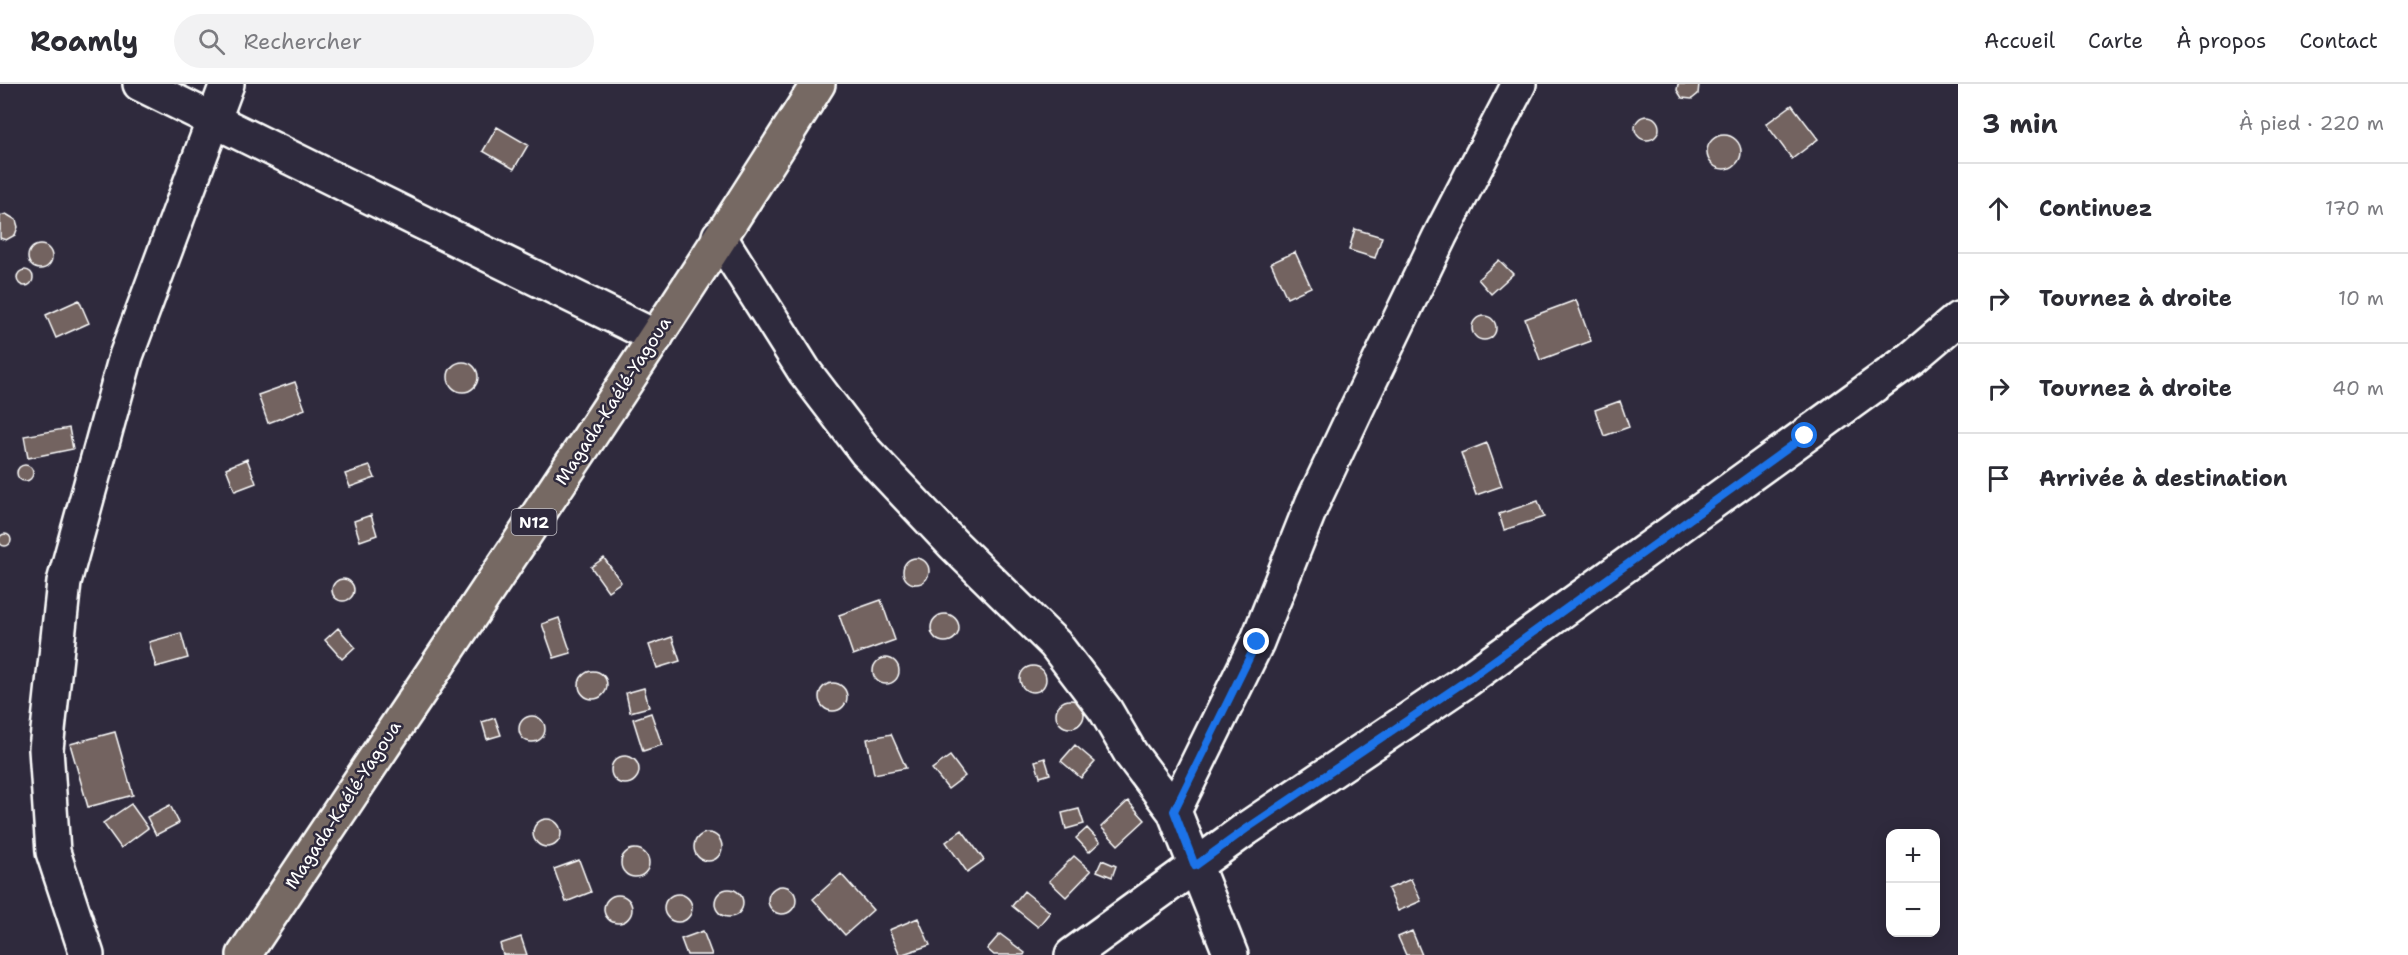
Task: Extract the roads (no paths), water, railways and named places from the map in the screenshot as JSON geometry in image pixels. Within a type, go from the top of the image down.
[{"type":"highway","name":"Magada-Kaélé-Yagoua","points":[[244,955],[656,337],[818,84]]},
{"type":"street","points":[[140,84],[656,337]]},
{"type":"street","points":[[87,955],[53,852],[46,749],[64,582],[126,356],[227,84]]},
{"type":"street","points":[[1174,811],[1257,642],[1312,504],[1362,397],[1440,236],[1519,84]]},
{"type":"street","points":[[719,236],[805,372],[866,452],[953,544],[1055,644],[1106,711],[1131,754],[1174,811],[1231,955]]},
{"type":"street","points":[[1072,955],[1246,829],[1467,680],[1912,358],[1958,319]]}]
